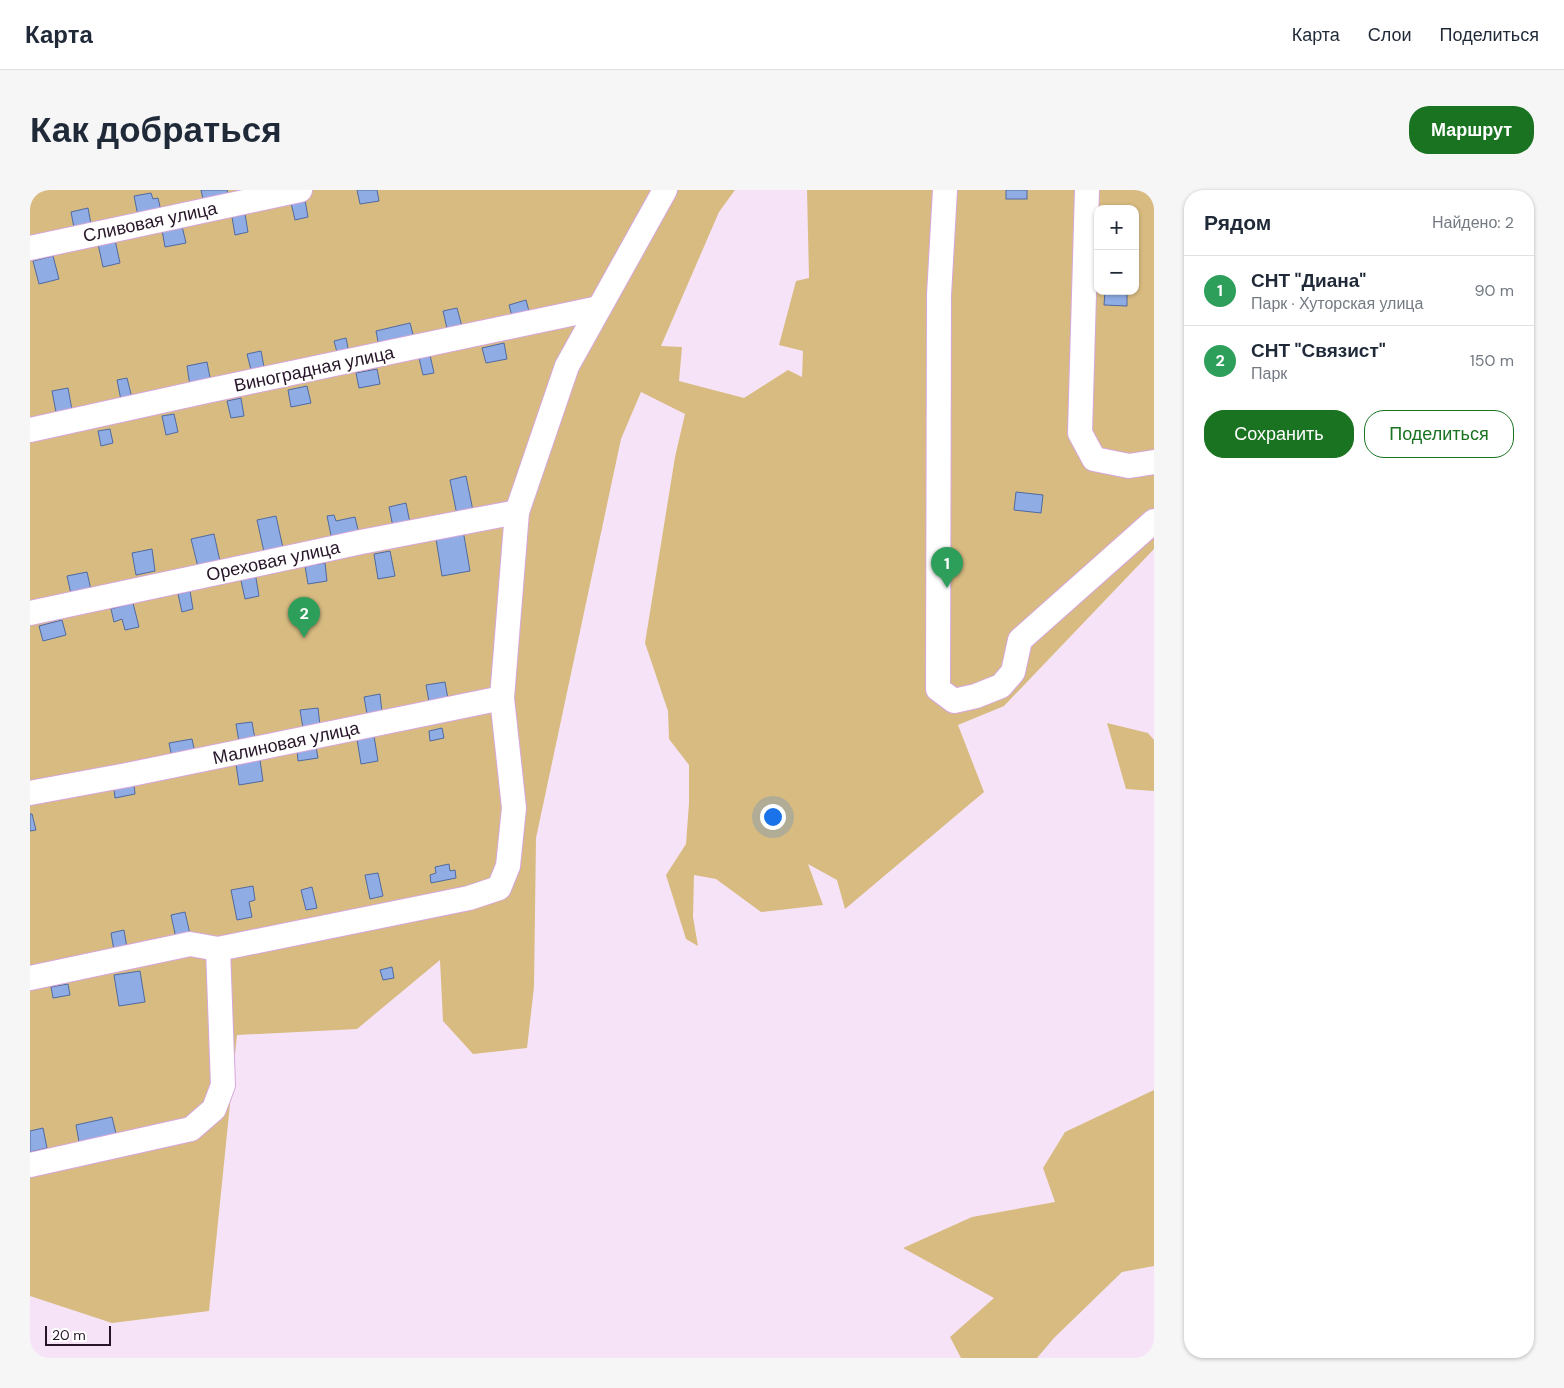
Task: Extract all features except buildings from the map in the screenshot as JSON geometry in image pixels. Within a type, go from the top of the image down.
[{"type":"street","name":"Сливовая улица","points":[[30,248],[300,190]]},
{"type":"street","points":[[30,978],[190,944],[218,949],[469,898],[499,888],[508,866],[514,808],[502,698],[517,512],[568,366],[666,190]]},
{"type":"street","points":[[946,190],[939,295],[938,689],[954,701],[976,696],[1001,686],[1013,672],[1020,640],[1154,521]]},
{"type":"street","points":[[1087,190],[1080,433],[1094,459],[1129,466],[1154,462]]},
{"type":"street","name":"Виноградная улица","points":[[30,430],[599,308]]},
{"type":"street","name":"Ореховая улица","points":[[30,613],[361,542],[517,512]]},
{"type":"street","name":"Малиновая улица","points":[[30,794],[502,698]]},
{"type":"street","points":[[30,1165],[191,1128],[214,1108],[223,1085],[218,949]]},
{"type":"shaded area","points":[[30,190],[735,190],[719,212],[661,346],[682,347],[679,381],[744,398],[788,370],[802,377],[803,351],[779,345],[796,281],[809,278],[807,190],[1154,190],[1154,549],[1004,706],[958,725],[984,792],[845,909],[837,880],[808,864],[823,905],[761,912],[716,879],[694,875],[693,917],[698,946],[686,939],[666,875],[686,844],[689,765],[669,739],[668,711],[645,643],[675,457],[685,414],[641,392],[621,439],[536,838],[534,987],[527,1048],[473,1054],[443,1021],[440,960],[357,1029],[237,1035],[209,1311],[112,1323],[30,1296]]},
{"type":"shaded area","points":[[1107,723],[1148,733],[1154,740],[1154,791],[1126,789]]},
{"type":"shaded area","points":[[1154,1090],[1154,1266],[1122,1272],[1054,1338],[1037,1358],[961,1358],[950,1337],[994,1298],[903,1248],[972,1217],[1055,1202],[1043,1168],[1065,1132]]},
{"type":"place","name":"СНТ \"Диана\"","points":[[947,588]]},
{"type":"place","name":"СНТ \"Связист\"","points":[[304,638]]}]
